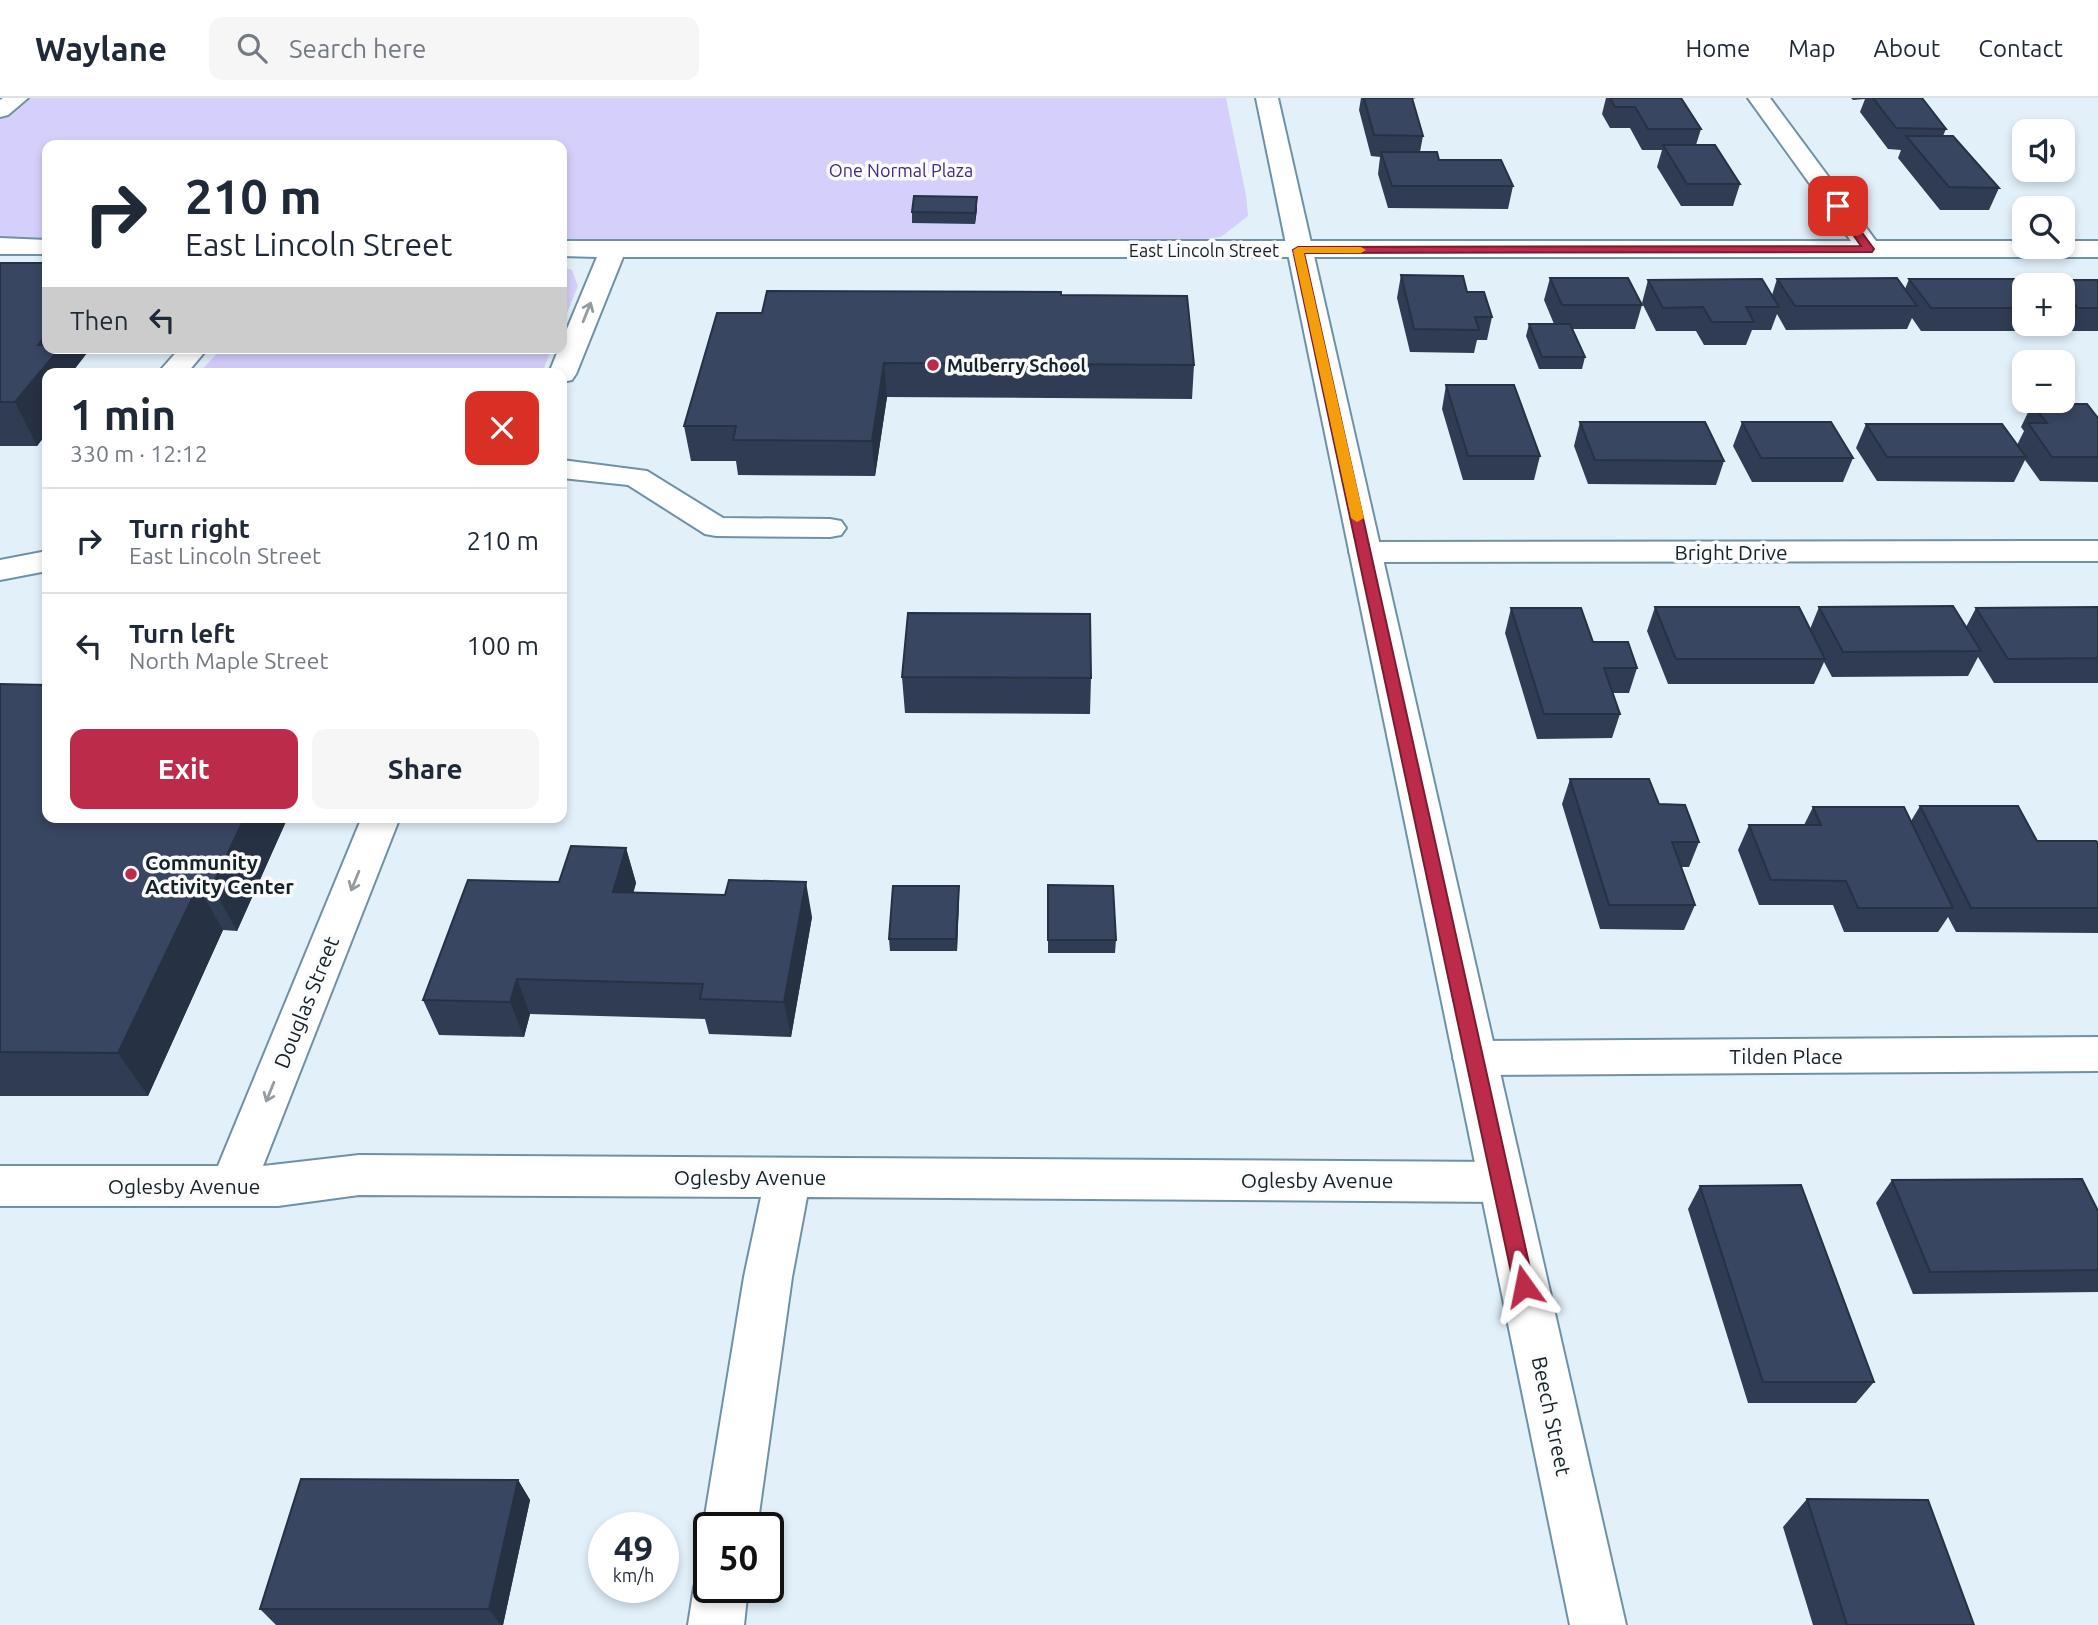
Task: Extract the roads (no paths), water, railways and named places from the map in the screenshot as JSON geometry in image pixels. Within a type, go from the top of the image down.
[{"type":"street","points":[[0,110],[17,98]]},
{"type":"street","name":"Beech Street","points":[[1267,98],[1598,1625]]},
{"type":"street","points":[[1759,98],[1869,249]]},
{"type":"street","points":[[0,246],[42,247]]},
{"type":"street","name":"East Lincoln Street","points":[[567,249],[2098,249]]},
{"type":"street","points":[[564,368],[613,249]]},
{"type":"street","points":[[177,368],[189,354]]},
{"type":"street","points":[[567,469],[636,477],[716,527],[830,528]]},
{"type":"street","name":"Bright Drive","points":[[1365,552],[2098,551]]},
{"type":"street","points":[[0,570],[42,562]]},
{"type":"street","name":"Douglas Street","points":[[232,1186],[379,823]]},
{"type":"street","name":"Tilden Place","points":[[1475,1058],[2098,1054]]},
{"type":"street","name":"Oglesby Avenue","points":[[0,1186],[278,1186],[359,1175],[1501,1182]]},
{"type":"street","points":[[732,1512],[768,1277],[788,1178]]},
{"type":"street","points":[[716,1625],[719,1603]]},
{"type":"place","name":"Mulberry School","points":[[933,365]]},
{"type":"place","name":"Community Activity Center","points":[[131,874]]},
{"type":"park label","name":"One Normal Plaza","points":[[901,170]]}]
